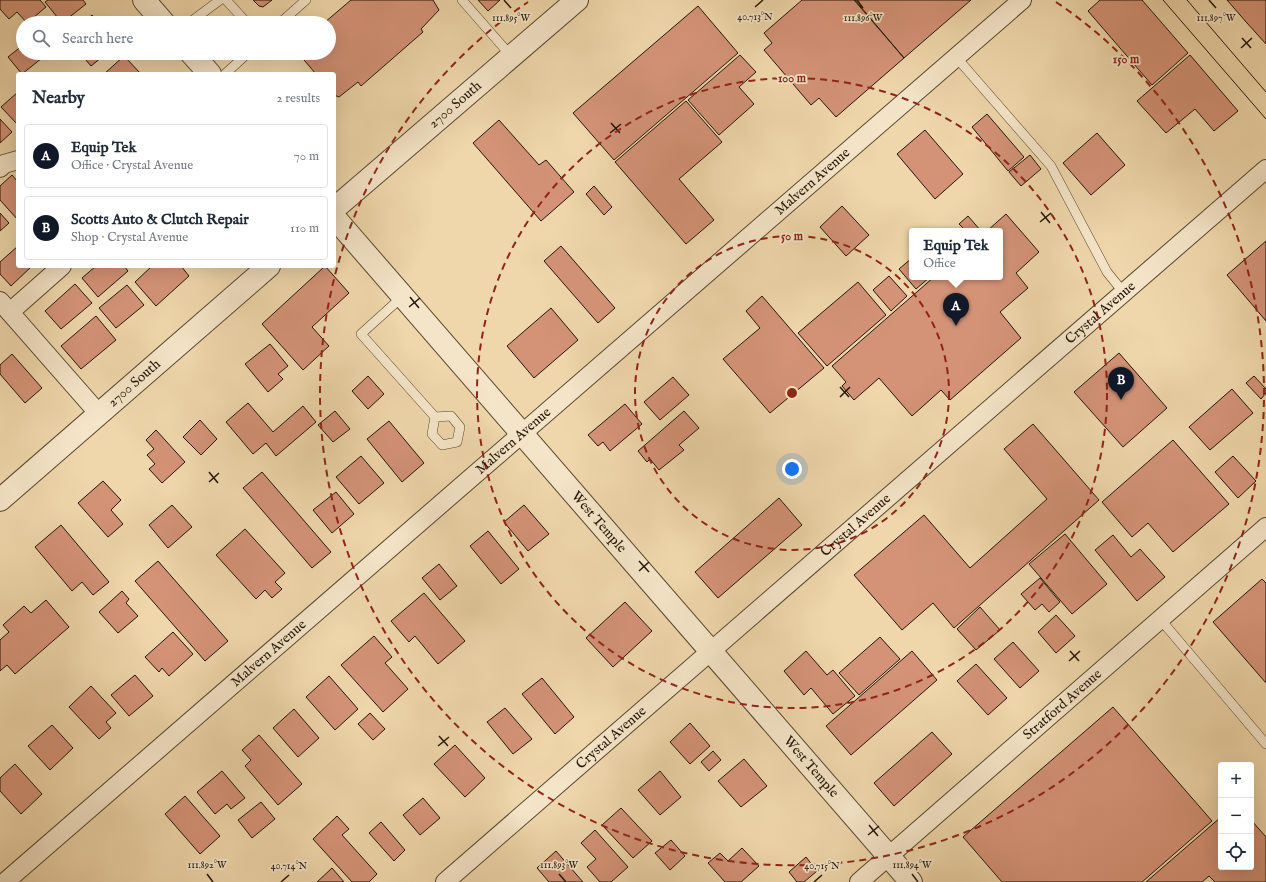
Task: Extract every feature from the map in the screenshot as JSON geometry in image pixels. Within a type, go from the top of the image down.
[{"type":"street","points":[[144,0],[158,16]]},
{"type":"street","name":"2700 South","points":[[336,207],[577,0]]},
{"type":"street","name":"Malvern Avenue","points":[[5,882],[1022,0]]},
{"type":"street","points":[[197,60],[208,72]]},
{"type":"street","points":[[0,168],[4,164],[16,161]]},
{"type":"street","name":"Crystal Avenue","points":[[445,882],[1266,169]]},
{"type":"street","name":"West Temple","points":[[336,219],[911,882]]},
{"type":"street","points":[[59,268],[5,306],[99,414]]},
{"type":"street","name":"2700 South","points":[[0,500],[267,268]]},
{"type":"street","name":"Stratford Avenue","points":[[859,882],[1266,527]]},
{"type":"lane","points":[[198,16],[220,0]]},
{"type":"lane","points":[[226,0],[240,16]]},
{"type":"lane","points":[[288,16],[306,0]]},
{"type":"lane","points":[[462,0],[512,57]]},
{"type":"lane","points":[[956,57],[1051,166],[1107,272],[1124,293]]},
{"type":"lane","points":[[227,72],[240,60]]},
{"type":"lane","points":[[403,296],[362,334],[436,417]]},
{"type":"lane","points":[[1160,619],[1266,744]]},
{"type":"building","points":[[0,0],[40,0],[46,7],[35,16],[21,16],[17,12],[9,19],[0,9]]},
{"type":"building","points":[[48,0],[83,0],[86,4],[71,16],[56,16],[45,2]]},
{"type":"building","points":[[253,0],[272,0],[263,7],[259,6]]},
{"type":"building","points":[[351,0],[433,0],[439,10],[421,29],[423,32],[361,86],[358,82],[339,97],[336,96],[336,72],[314,72],[304,60],[336,60],[336,16],[332,16]]},
{"type":"building","points":[[478,0],[500,0],[488,11]]},
{"type":"building","points":[[802,0],[854,0],[904,58],[836,117],[819,98],[811,105],[764,50],[772,43],[764,33]]},
{"type":"building","points":[[855,0],[971,0],[904,58]]},
{"type":"building","points":[[1100,0],[1142,0],[1188,53],[1152,85],[1088,11]]},
{"type":"building","points":[[1227,0],[1266,0],[1266,44],[1247,23]]},
{"type":"building","points":[[698,6],[738,53],[614,160],[573,113]]},
{"type":"building","points":[[16,51],[16,60],[40,60],[24,72],[20,72],[8,57]]},
{"type":"building","points":[[740,55],[756,72],[739,87],[754,104],[719,135],[688,100]]},
{"type":"building","points":[[1190,55],[1238,111],[1214,131],[1195,109],[1166,133],[1137,101]]},
{"type":"building","points":[[86,60],[98,60],[91,66]]},
{"type":"building","points":[[120,60],[128,60],[139,72],[106,72]]},
{"type":"building","points":[[16,94],[16,123],[1,107]]},
{"type":"building","points":[[686,101],[722,142],[679,179],[714,220],[686,244],[615,162]]},
{"type":"building","points":[[987,114],[1024,157],[1008,171],[972,127]]},
{"type":"building","points":[[0,119],[12,132],[0,143]]},
{"type":"building","points":[[499,120],[539,165],[546,160],[574,192],[541,221],[473,143]]},
{"type":"building","points":[[925,130],[963,174],[935,199],[897,154]]},
{"type":"building","points":[[1097,133],[1125,165],[1091,195],[1063,163]]},
{"type":"building","points":[[1030,155],[1041,169],[1021,186],[1009,172]]},
{"type":"building","points":[[12,175],[16,180],[16,218],[0,200],[0,186]]},
{"type":"building","points":[[594,186],[612,207],[604,215],[586,194]]},
{"type":"building","points":[[842,206],[869,235],[846,256],[820,227]]},
{"type":"building","points":[[0,213],[9,223],[0,231]]},
{"type":"building","points":[[1006,214],[1039,252],[1016,273],[1028,288],[1000,312],[1021,338],[950,400],[941,390],[912,416],[879,378],[854,400],[842,386],[846,382],[832,366],[931,280],[1003,280],[1003,228],[990,228]]},
{"type":"building","points":[[968,216],[978,228],[963,228],[959,224]]},
{"type":"building","points":[[1266,241],[1266,321],[1227,275]]},
{"type":"building","points":[[561,246],[615,308],[598,323],[544,261]]},
{"type":"building","points":[[16,248],[16,268],[30,268],[11,286],[0,274],[0,262]]},
{"type":"building","points":[[909,261],[909,280],[926,280],[916,289],[899,269]]},
{"type":"building","points":[[94,268],[126,268],[128,271],[98,297],[82,278]]},
{"type":"building","points":[[150,268],[183,268],[189,276],[156,306],[135,282]]},
{"type":"building","points":[[323,268],[327,268],[349,293],[312,327],[329,346],[303,370],[262,324]]},
{"type":"building","points":[[889,276],[907,296],[891,311],[873,290]]},
{"type":"building","points":[[858,282],[886,315],[827,366],[798,333]]},
{"type":"building","points":[[75,284],[92,303],[61,329],[45,311]]},
{"type":"building","points":[[127,285],[144,305],[116,328],[99,308]]},
{"type":"building","points":[[762,296],[824,368],[770,413],[723,359],[760,328],[746,311]]},
{"type":"building","points":[[551,308],[578,340],[534,378],[507,346]]},
{"type":"building","points":[[96,316],[116,340],[81,369],[61,346]]},
{"type":"building","points":[[270,344],[288,366],[278,374],[283,379],[268,392],[245,364]]},
{"type":"building","points":[[1119,353],[1167,408],[1123,447],[1074,392]]},
{"type":"building","points":[[12,354],[42,388],[25,403],[0,374],[0,365]]},
{"type":"building","points":[[368,376],[384,394],[368,409],[352,391]]},
{"type":"building","points":[[1254,376],[1266,389],[1266,393],[1261,399],[1246,383]]},
{"type":"building","points":[[673,377],[689,395],[660,420],[644,402]]},
{"type":"building","points":[[1232,389],[1253,413],[1210,450],[1189,427]]},
{"type":"building","points":[[248,403],[273,432],[303,406],[316,422],[276,456],[266,443],[253,454],[226,422]]},
{"type":"building","points":[[625,404],[642,424],[610,451],[603,442],[598,446],[588,435]]},
{"type":"building","points":[[335,411],[350,429],[333,442],[318,425]]},
{"type":"building","points":[[684,411],[699,428],[679,445],[684,450],[659,470],[650,459],[647,462],[638,451]]},
{"type":"building","points":[[200,420],[217,439],[201,455],[183,437]]},
{"type":"building","points":[[389,421],[424,463],[402,482],[367,439]]},
{"type":"building","points":[[1033,424],[1099,500],[954,628],[933,603],[902,630],[854,575],[924,515],[970,568],[1047,499],[1004,449]]},
{"type":"building","points":[[156,430],[185,462],[162,483],[149,469],[155,464],[147,455],[154,449],[146,440]]},
{"type":"building","points":[[1173,440],[1229,504],[1173,552],[1148,523],[1132,537],[1102,502]]},
{"type":"building","points":[[361,456],[384,483],[359,504],[336,477]]},
{"type":"building","points":[[1233,456],[1256,481],[1238,498],[1215,472]]},
{"type":"building","points":[[262,472],[331,552],[312,568],[243,488]]},
{"type":"building","points":[[103,481],[121,500],[111,510],[123,524],[108,537],[78,503]]},
{"type":"building","points":[[336,492],[354,514],[332,533],[313,510]]},
{"type":"building","points":[[779,498],[802,525],[718,598],[695,572]]},
{"type":"building","points":[[172,505],[192,527],[168,548],[149,525]]},
{"type":"building","points":[[524,505],[549,534],[528,551],[504,522]]},
{"type":"building","points":[[61,525],[109,582],[93,595],[82,582],[72,591],[35,547]]},
{"type":"building","points":[[245,529],[285,573],[275,582],[282,589],[272,598],[265,590],[256,599],[216,555]]},
{"type":"building","points":[[488,531],[519,569],[501,584],[470,546]]},
{"type":"building","points":[[1065,534],[1107,584],[1072,614],[1029,564]]},
{"type":"building","points":[[1113,535],[1131,557],[1140,549],[1165,577],[1137,601],[1095,550]]},
{"type":"building","points":[[158,561],[228,641],[205,661],[135,581]]},
{"type":"building","points":[[439,564],[457,586],[440,600],[422,578]]},
{"type":"building","points":[[1040,578],[1060,602],[1049,612],[1042,604],[1035,610],[1021,594]]},
{"type":"building","points":[[1262,579],[1266,583],[1266,683],[1213,622]]},
{"type":"building","points":[[122,591],[129,599],[126,603],[138,616],[118,633],[99,612]]},
{"type":"building","points":[[424,593],[465,641],[438,664],[415,636],[409,642],[391,621]]},
{"type":"building","points":[[46,600],[69,627],[15,674],[7,665],[0,671],[0,640],[9,632],[3,625],[24,606],[31,613]]},
{"type":"building","points":[[625,602],[652,631],[613,667],[586,638]]},
{"type":"building","points":[[980,607],[1000,630],[976,650],[957,629]]},
{"type":"building","points":[[1056,615],[1075,636],[1056,653],[1038,632]]},
{"type":"building","points":[[173,632],[193,654],[169,676],[162,668],[159,672],[145,657]]},
{"type":"building","points":[[374,636],[392,657],[385,663],[408,689],[383,712],[341,665]]},
{"type":"building","points":[[880,637],[900,659],[859,695],[839,673]]},
{"type":"building","points":[[1013,642],[1039,671],[1020,688],[994,659]]},
{"type":"building","points":[[806,651],[827,675],[833,670],[855,696],[833,714],[811,688],[804,695],[784,671]]},
{"type":"building","points":[[912,651],[937,680],[851,755],[826,726]]},
{"type":"building","points":[[976,664],[1007,698],[988,715],[957,681]]},
{"type":"building","points":[[135,675],[153,696],[129,716],[111,695]]},
{"type":"building","points":[[329,676],[358,709],[335,730],[306,697]]},
{"type":"building","points":[[542,678],[574,717],[555,734],[522,694]]},
{"type":"building","points":[[91,686],[116,713],[106,722],[111,728],[99,739],[69,707]]},
{"type":"building","points":[[1113,707],[1212,821],[1142,882],[1002,882],[963,837]]},
{"type":"building","points":[[505,708],[532,739],[513,754],[487,722]]},
{"type":"building","points":[[294,709],[319,738],[298,757],[273,728]]},
{"type":"building","points":[[370,713],[385,729],[373,740],[358,724]]},
{"type":"building","points":[[690,723],[710,746],[690,764],[670,742]]},
{"type":"building","points":[[52,725],[73,748],[50,770],[28,746]]},
{"type":"building","points":[[932,732],[952,754],[894,806],[874,783]]},
{"type":"building","points":[[259,735],[302,784],[278,805],[245,766],[251,760],[242,750]]},
{"type":"building","points":[[455,745],[485,778],[465,797],[434,764]]},
{"type":"building","points":[[713,751],[721,760],[709,771],[701,762]]},
{"type":"building","points":[[744,759],[767,786],[741,807],[718,781]]},
{"type":"building","points":[[15,764],[42,794],[21,814],[0,791],[0,778]]},
{"type":"building","points":[[222,771],[245,798],[231,809],[227,804],[215,814],[197,792]]},
{"type":"building","points":[[660,771],[681,797],[660,815],[638,790]]},
{"type":"building","points":[[185,796],[220,836],[200,854],[165,814]]},
{"type":"building","points":[[423,798],[440,818],[420,835],[403,815]]},
{"type":"building","points":[[261,802],[275,819],[252,838],[238,820]]},
{"type":"building","points":[[621,808],[652,841],[633,858],[602,825]]},
{"type":"building","points":[[337,816],[349,829],[342,835],[377,874],[369,882],[352,882],[313,839]]},
{"type":"building","points":[[1218,820],[1218,870],[1254,870],[1254,823],[1266,837],[1266,882],[1215,882],[1209,876],[1202,882],[1146,882]]},
{"type":"building","points":[[381,822],[405,850],[394,861],[369,833]]},
{"type":"building","points":[[595,830],[628,867],[611,882],[600,882],[587,867],[596,859],[581,843]]},
{"type":"building","points":[[671,840],[685,856],[670,870],[655,853]]},
{"type":"building","points":[[742,848],[759,866],[741,882],[725,882],[708,863],[720,853],[728,861]]},
{"type":"building","points":[[556,851],[583,882],[549,882],[537,868]]},
{"type":"building","points":[[806,857],[817,871],[804,882],[797,882],[789,872]]},
{"type":"building","points":[[332,868],[344,882],[317,882]]},
{"type":"tram line","points":[[1163,0],[1266,119]]},
{"type":"tram line","points":[[1187,0],[1266,92]]},
{"type":"place","name":"Equip Tek","points":[[956,326]]},
{"type":"place","name":"Scotts Auto & Clutch Repair","points":[[1121,400]]}]
